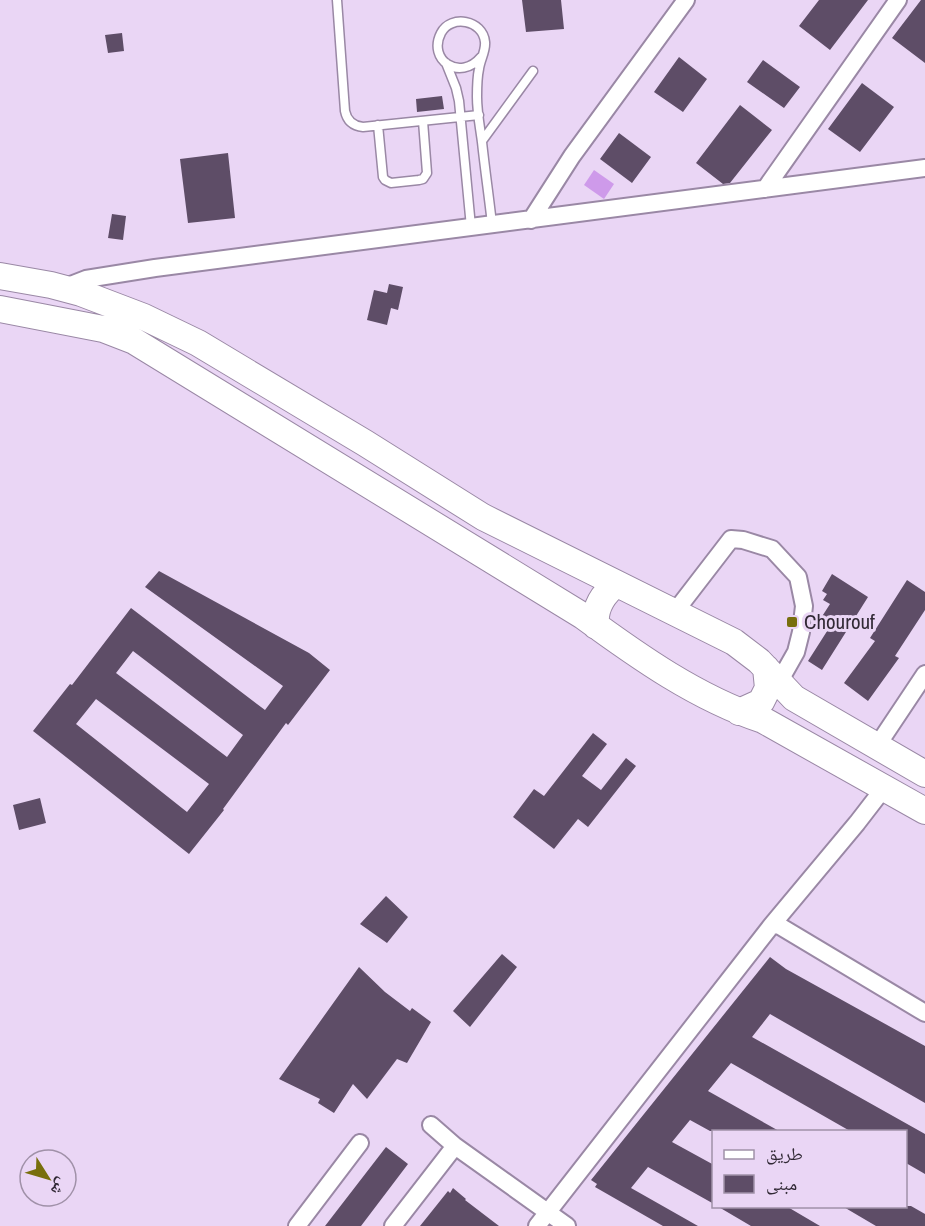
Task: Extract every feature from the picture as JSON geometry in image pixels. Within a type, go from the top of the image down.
[{"type":"main road","points":[[0,276],[63,288],[144,317],[198,343],[483,517],[734,642],[759,661],[794,698],[925,774]]},
{"type":"main road","points":[[0,309],[103,329],[134,341],[572,610],[636,655],[690,688],[740,712],[763,720],[925,812]]},
{"type":"main road","points":[[596,626],[596,611],[608,591],[616,584]]},
{"type":"main road","points":[[740,712],[760,702],[773,675]]},
{"type":"street","points":[[531,220],[572,156],[686,0]]},
{"type":"street","points":[[765,189],[897,0]]},
{"type":"street","points":[[63,288],[86,279],[122,273],[925,168]]},
{"type":"street","points":[[674,613],[731,539],[743,540],[772,549],[798,576],[804,606],[796,652],[773,675]]},
{"type":"street","points":[[877,746],[925,674]]},
{"type":"street","points":[[543,1219],[771,926],[884,788]]},
{"type":"street","points":[[771,926],[778,925],[925,1013]]},
{"type":"street","points":[[431,1125],[543,1219],[567,1226]]},
{"type":"street","points":[[297,1226],[360,1143]]},
{"type":"street","points":[[393,1226],[455,1146]]},
{"type":"lane","points":[[337,0],[346,117],[350,123],[356,126],[378,125],[479,115]]},
{"type":"lane","points":[[471,227],[456,88],[438,50],[438,42],[444,28],[457,21],[465,21],[478,28],[485,42],[477,85],[492,224]]},
{"type":"lane","points":[[446,63],[461,69],[476,63],[481,57]]},
{"type":"lane","points":[[482,141],[533,71]]},
{"type":"lane","points":[[378,125],[383,177],[391,183],[420,180],[427,173],[423,121]]},
{"type":"shaded area","points":[[594,170],[614,184],[604,199],[584,185]]},
{"type":"building","points":[[522,0],[561,0],[564,29],[526,32]]},
{"type":"building","points":[[819,0],[868,0],[830,50],[799,26]]},
{"type":"building","points":[[921,0],[925,0],[925,63],[892,38]]},
{"type":"building","points":[[122,33],[124,51],[108,53],[105,35]]},
{"type":"building","points":[[679,57],[707,79],[683,112],[654,92]]},
{"type":"building","points":[[763,60],[800,87],[784,108],[747,82]]},
{"type":"building","points":[[862,83],[894,107],[860,152],[828,129]]},
{"type":"building","points":[[442,96],[444,109],[417,112],[416,99]]},
{"type":"building","points":[[740,105],[772,130],[730,183],[723,184],[696,163]]},
{"type":"building","points":[[619,133],[651,157],[632,183],[600,159]]},
{"type":"building","points":[[228,153],[235,218],[188,223],[180,159]]},
{"type":"building","points":[[112,214],[126,216],[123,240],[108,238]]},
{"type":"building","points":[[389,284],[403,287],[398,310],[391,308],[387,325],[367,320],[374,290],[387,293]]},
{"type":"building","points":[[159,571],[309,653],[330,670],[288,725],[286,723],[224,810],[189,854],[33,731],[70,684],[72,685],[131,608],[265,710],[283,686],[145,587]],"holes":[[[133,651],[243,735],[227,757],[116,673]],[[96,699],[209,784],[187,812],[76,724]]]},
{"type":"building","points":[[832,574],[868,597],[822,670],[808,661],[831,625],[821,618],[830,604],[823,600],[827,594],[822,591]]},
{"type":"building","points":[[907,580],[925,592],[925,610],[895,656],[899,658],[868,701],[844,683],[875,641],[870,638]]},
{"type":"building","points":[[593,733],[607,744],[582,776],[601,790],[626,758],[636,766],[588,827],[578,819],[554,849],[513,817],[534,789],[544,796]]},
{"type":"building","points":[[40,798],[46,823],[19,830],[13,805]]},
{"type":"building","points":[[386,896],[408,917],[387,943],[360,924]]},
{"type":"building","points":[[502,954],[517,967],[470,1027],[453,1011]]},
{"type":"building","points":[[770,957],[786,969],[925,1046],[925,1103],[770,1014],[752,1037],[925,1134],[925,1174],[907,1164],[907,1130],[848,1130],[731,1063],[708,1091],[777,1130],[710,1131],[690,1120],[672,1142],[712,1164],[712,1203],[648,1167],[631,1188],[698,1226],[663,1226],[595,1187],[597,1184],[591,1180]]},
{"type":"building","points":[[359,967],[385,992],[410,1011],[412,1008],[431,1022],[407,1063],[397,1059],[367,1099],[353,1084],[334,1113],[318,1103],[320,1099],[279,1079]]},
{"type":"building","points":[[386,1147],[408,1164],[361,1226],[325,1226]]},
{"type":"building","points":[[453,1188],[499,1226],[420,1226],[448,1191],[450,1193]]},
{"type":"building","points":[[911,1206],[925,1214],[925,1226],[876,1226],[845,1208],[907,1208]]},
{"type":"building","points":[[720,1208],[789,1208],[820,1226],[751,1226]]},
{"type":"place","name":"Chourouf","points":[[792,622]]}]
